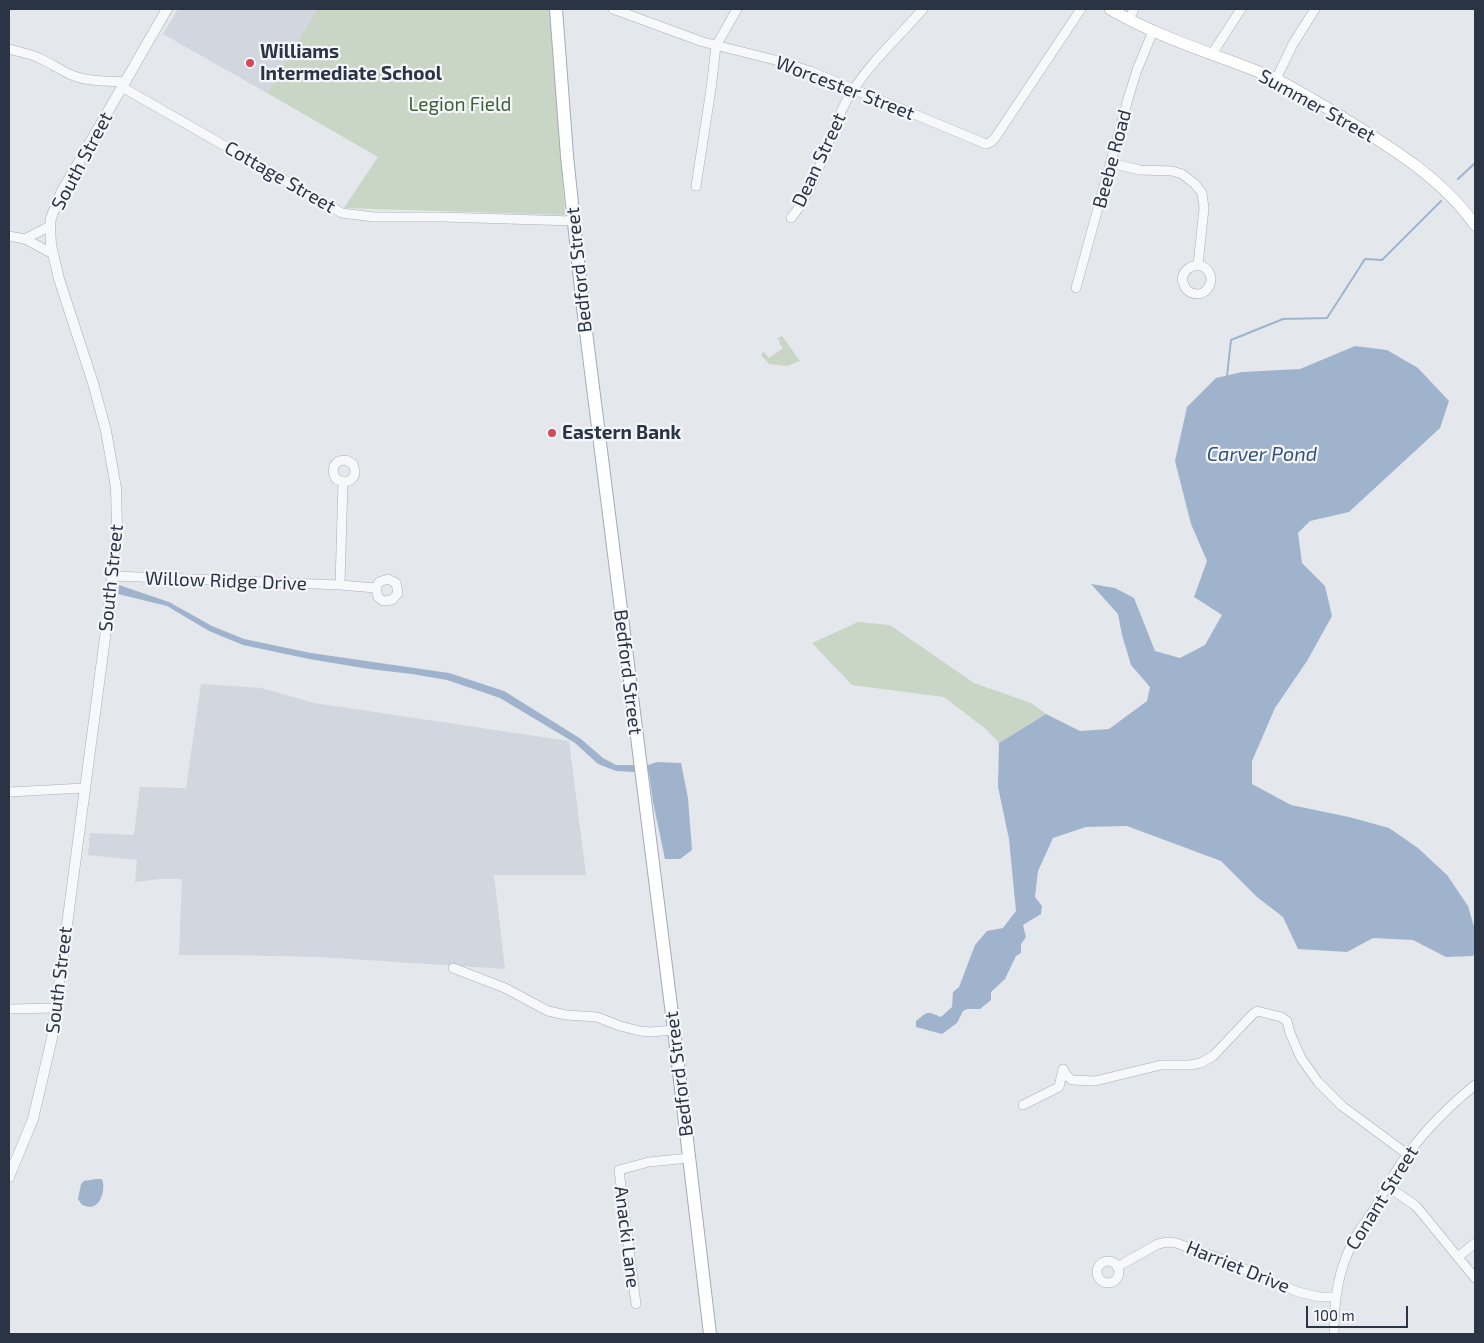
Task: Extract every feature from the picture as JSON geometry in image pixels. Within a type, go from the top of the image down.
[{"type":"main road","name":"Bedford Street","points":[[556,9],[573,221],[593,397],[640,757],[710,1334]]},
{"type":"main road","name":"Summer Street","points":[[1110,9],[1132,14],[1153,31],[1276,80],[1354,125],[1413,164],[1448,192],[1475,225]]},
{"type":"street","name":"South Street","points":[[9,1177],[35,1111],[51,1046],[116,545],[116,488],[110,447],[98,399],[63,291],[53,254],[50,226],[61,193],[166,9]]},
{"type":"street","name":"Worcester Street","points":[[613,9],[696,40],[798,67],[982,143],[989,143],[998,136],[1081,9]]},
{"type":"street","points":[[696,186],[716,46],[737,9]]},
{"type":"street","name":"Dean Street","points":[[791,218],[807,197],[833,129],[854,89],[923,9]]},
{"type":"street","points":[[1212,54],[1241,9]]},
{"type":"street","points":[[1276,80],[1293,44],[1315,9]]},
{"type":"street","name":"Beebe Road","points":[[1076,288],[1132,85],[1153,31]]},
{"type":"street","points":[[9,50],[28,53],[76,77],[123,85]]},
{"type":"street","name":"Cottage Street","points":[[123,85],[342,213],[374,217],[573,221]]},
{"type":"street","points":[[1110,163],[1140,170],[1172,171],[1182,174],[1195,184],[1202,193],[1204,208],[1198,265]]},
{"type":"street","points":[[25,239],[50,226]]},
{"type":"street","points":[[9,236],[25,239],[53,254]]},
{"type":"street","points":[[340,585],[343,482]]},
{"type":"street","name":"Willow Ridge Drive","points":[[113,576],[376,588]]},
{"type":"street","points":[[9,792],[84,788]]},
{"type":"street","points":[[453,968],[505,988],[548,1011],[566,1015],[597,1017],[640,1031],[674,1030]]},
{"type":"street","points":[[9,1009],[56,1008]]},
{"type":"street","points":[[1023,1105],[1058,1087],[1063,1069],[1066,1076],[1072,1080],[1095,1080],[1161,1065],[1190,1066],[1201,1063],[1213,1056],[1256,1011],[1281,1017],[1287,1021],[1301,1058],[1318,1082],[1342,1106],[1407,1154]]},
{"type":"street","name":"Conant Street","points":[[1334,1334],[1335,1297],[1340,1274],[1355,1237],[1375,1209],[1407,1154],[1438,1117],[1475,1085]]},
{"type":"street","name":"Anacki Lane","points":[[636,1304],[619,1170],[658,1161],[689,1158]]},
{"type":"street","points":[[1387,1186],[1416,1206],[1475,1278]]},
{"type":"street","name":"Harriet Drive","points":[[1117,1266],[1158,1244],[1176,1243],[1232,1263],[1298,1292],[1319,1297],[1335,1297]]},
{"type":"street","points":[[1458,1257],[1475,1243]]},
{"type":"shaded area","name":"Williams Intermediate School","points":[[178,9],[317,9],[267,93],[163,34]]},
{"type":"shaded area","points":[[201,684],[261,688],[314,703],[569,741],[586,875],[494,875],[505,969],[320,957],[179,955],[182,879],[135,882],[137,860],[88,855],[90,833],[134,835],[140,787],[186,788]]},
{"type":"green space","name":"Legion Field","points":[[317,9],[551,9],[565,215],[344,208],[378,157],[267,93]]},
{"type":"green space","points":[[782,336],[800,361],[787,366],[769,364],[761,355],[763,352],[769,358],[783,348],[778,339],[776,339]]},
{"type":"green space","points":[[858,622],[890,625],[974,683],[1031,703],[1046,714],[999,743],[987,730],[944,697],[852,685],[812,643]]},
{"type":"water","name":"Carver Pond","points":[[1355,346],[1387,350],[1418,368],[1449,401],[1440,428],[1349,512],[1310,521],[1298,533],[1302,563],[1325,586],[1332,616],[1307,661],[1275,708],[1252,761],[1252,784],[1291,805],[1349,817],[1389,828],[1418,848],[1447,875],[1468,906],[1475,930],[1475,953],[1473,956],[1446,957],[1413,940],[1373,938],[1347,952],[1298,949],[1283,917],[1257,897],[1221,861],[1127,826],[1086,827],[1053,838],[1038,871],[1035,897],[1042,906],[1041,914],[1023,925],[1026,937],[1021,944],[1021,953],[1016,956],[1005,979],[991,992],[991,1000],[980,1009],[967,1009],[963,1011],[957,1023],[942,1034],[916,1027],[916,1021],[925,1014],[930,1013],[941,1017],[952,1007],[953,992],[959,987],[975,945],[987,931],[1003,928],[1016,911],[1009,839],[998,787],[999,743],[1046,714],[1080,731],[1109,729],[1147,701],[1150,687],[1131,665],[1118,614],[1091,584],[1115,588],[1134,598],[1155,651],[1180,658],[1205,645],[1222,615],[1194,597],[1207,561],[1191,524],[1175,461],[1187,407],[1216,378],[1242,372],[1300,369]]},
{"type":"water","points":[[119,585],[169,602],[212,626],[244,639],[311,653],[449,673],[504,691],[581,739],[603,758],[616,765],[648,765],[657,762],[681,763],[688,798],[692,850],[680,859],[665,859],[649,773],[616,771],[598,764],[575,743],[500,698],[447,680],[309,659],[243,645],[209,631],[167,606],[118,594]]},
{"type":"water","points":[[102,1179],[103,1194],[93,1207],[82,1205],[78,1199],[81,1184],[84,1181]]},
{"type":"waterway","points":[[1458,179],[1475,163]]},
{"type":"waterway","points":[[1227,376],[1231,340],[1283,319],[1327,318],[1365,259],[1382,260],[1441,201]]},
{"type":"place","name":"Williams Intermediate School","points":[[250,63]]},
{"type":"place","name":"Eastern Bank","points":[[552,433]]}]
